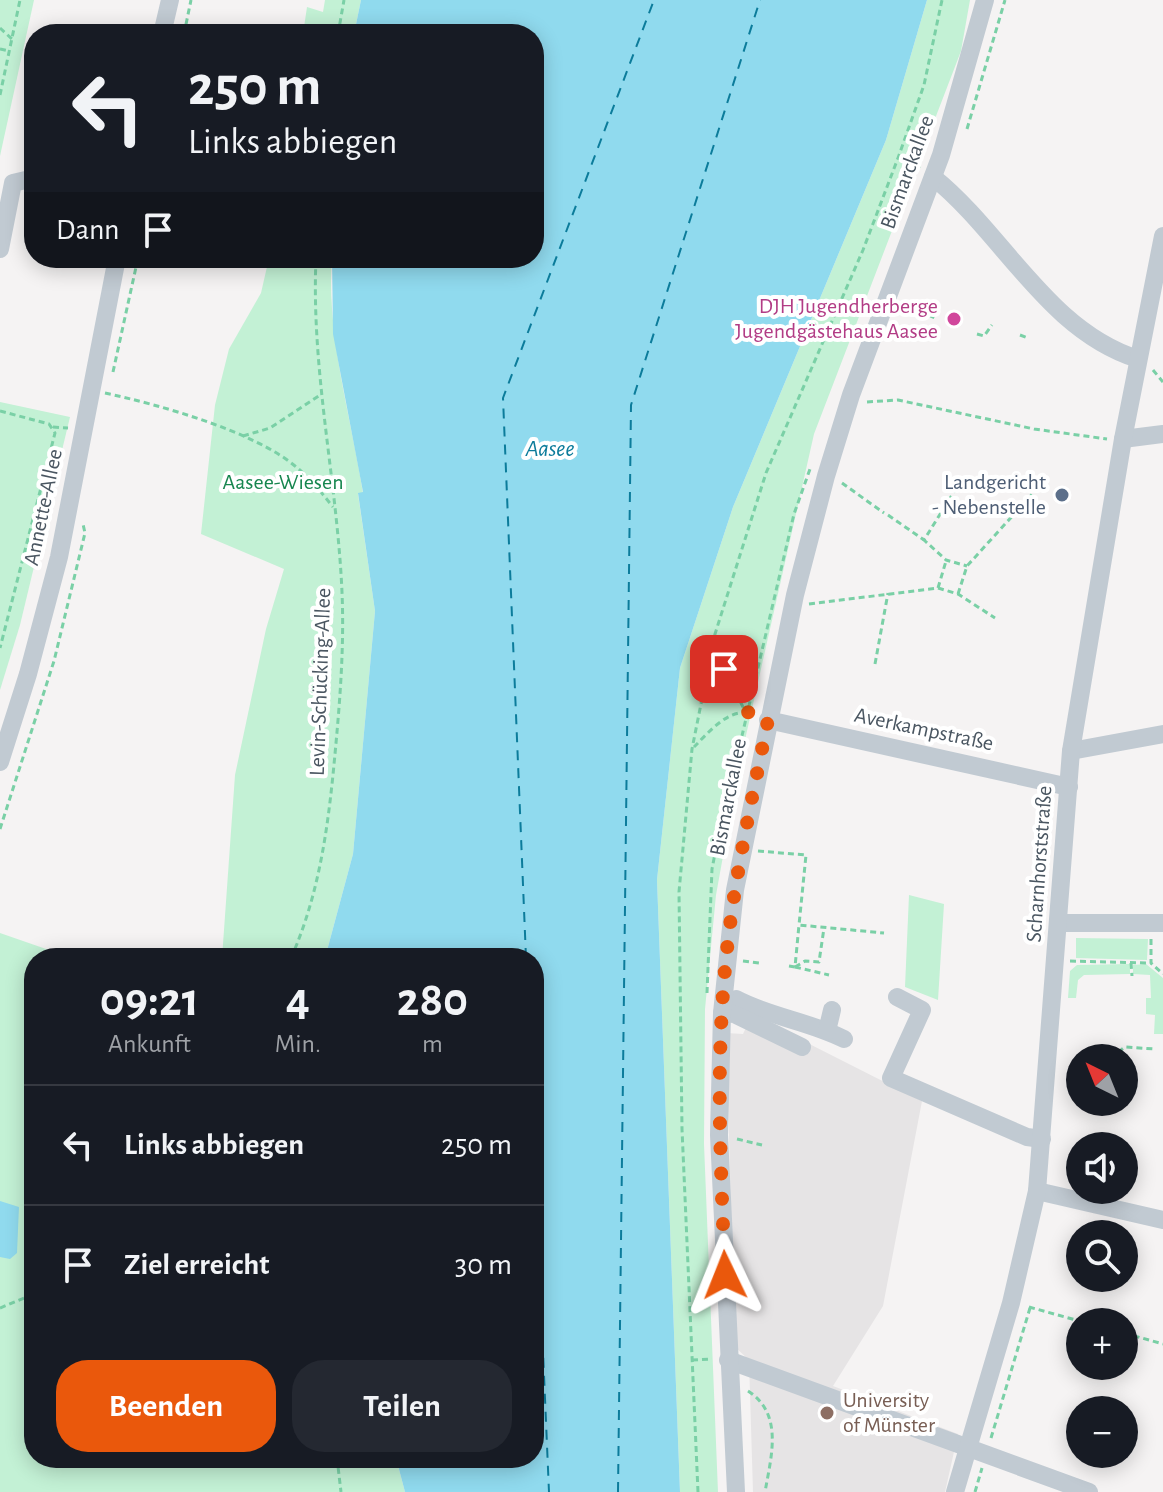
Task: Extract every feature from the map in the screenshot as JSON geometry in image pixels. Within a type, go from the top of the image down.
[{"type":"street","points":[[164,24],[170,0]]},
{"type":"street","name":"Bismarckallee","points":[[736,1492],[729,1385],[723,1359],[719,1135],[726,959],[743,849],[768,720],[826,476],[985,0]]},
{"type":"street","points":[[926,172],[965,206],[1072,322],[1096,339],[1143,362]]},
{"type":"street","points":[[0,249],[12,184],[24,179]]},
{"type":"street","name":"Scharnhorststraße","points":[[955,1492],[1011,1303],[1037,1191],[1071,751],[1123,439],[1143,362],[1163,236]]},
{"type":"street","name":"Annette-Allee","points":[[0,762],[28,674],[59,557],[115,268]]},
{"type":"street","points":[[1123,439],[1163,434]]},
{"type":"street","name":"Averkampstraße","points":[[768,720],[1069,787]]},
{"type":"street","points":[[1071,751],[1163,734]]},
{"type":"street","points":[[1059,923],[1157,923]]},
{"type":"street","points":[[897,997],[922,1010],[891,1078],[1027,1137],[1042,1139]]},
{"type":"street","points":[[736,999],[762,1013],[787,1016],[835,1035],[832,1010]]},
{"type":"street","points":[[722,1013],[734,1014],[802,1047]]},
{"type":"street","points":[[1037,1191],[1163,1220]]},
{"type":"street","points":[[723,1359],[1089,1492]]},
{"type":"path","points":[[0,95],[20,0]]},
{"type":"path","points":[[186,24],[191,0]]},
{"type":"path","points":[[340,24],[344,0]]},
{"type":"path","points":[[965,136],[1005,0]]},
{"type":"path","points":[[0,28],[12,39]]},
{"type":"path","points":[[0,49],[9,51]]},
{"type":"path","points":[[898,158],[926,172]]},
{"type":"path","name":"Levin-Schücking-Allee","points":[[296,948],[311,914],[326,839],[342,674],[342,592],[320,395],[316,268]]},
{"type":"path","points":[[886,298],[935,318]]},
{"type":"path","points":[[977,334],[984,336],[992,325]]},
{"type":"path","points":[[1020,335],[1028,338]]},
{"type":"path","points":[[1143,362],[1163,382]]},
{"type":"path","points":[[863,415],[872,388]]},
{"type":"path","points":[[89,391],[138,402],[243,436],[294,465],[333,507]]},
{"type":"path","points":[[243,436],[270,428],[320,395]]},
{"type":"path","points":[[867,402],[898,400],[1034,429],[1123,439]]},
{"type":"path","points":[[0,411],[49,424],[55,433],[0,648]]},
{"type":"path","points":[[924,540],[962,479]]},
{"type":"path","points":[[958,594],[967,566],[1045,480]]},
{"type":"path","points":[[841,482],[924,540],[946,560],[967,566]]},
{"type":"path","points":[[938,588],[946,560]]},
{"type":"path","points":[[809,604],[938,588],[958,594],[995,618]]},
{"type":"path","points":[[875,664],[888,593]]},
{"type":"path","points":[[715,634],[724,669],[745,711],[768,720]]},
{"type":"path","points":[[692,749],[716,725],[745,711]]},
{"type":"path","points":[[743,849],[806,855],[795,967]]},
{"type":"path","points":[[1151,963],[1157,923]]},
{"type":"path","points":[[799,925],[884,933]]},
{"type":"path","points":[[795,967],[805,961],[819,962],[824,927]]},
{"type":"path","points":[[736,999],[741,961]]},
{"type":"path","points":[[1069,961],[1151,963],[1163,974]]},
{"type":"path","points":[[1131,963],[1132,976]]},
{"type":"path","points":[[789,966],[829,975]]},
{"type":"path","points":[[1138,1048],[1155,1049]]},
{"type":"path","points":[[0,1308],[24,1298]]},
{"type":"path","points":[[975,1492],[1030,1308],[1066,1318]]},
{"type":"path","points":[[1138,1337],[1163,1344]]},
{"type":"path","points":[[692,1360],[723,1359]]},
{"type":"path","points":[[729,1385],[750,1391],[762,1401],[772,1426],[773,1442],[765,1492]]},
{"type":"path","points":[[338,1468],[341,1492]]},
{"type":"shaded area","points":[[752,1015],[922,1101],[883,1306],[833,1386],[958,1434],[945,1492],[753,1492],[749,1360],[735,1347],[726,1033],[743,1034]]},
{"type":"green space","points":[[0,0],[34,0],[29,24],[24,24],[24,46],[0,156]]},
{"type":"green space","points":[[325,0],[361,0],[356,24],[304,24],[307,7],[323,12]]},
{"type":"green space","points":[[927,0],[970,0],[961,51],[814,434],[740,762],[716,895],[705,1009],[704,1144],[718,1492],[680,1492],[657,880],[680,668],[733,507],[886,140]]},
{"type":"green space","name":"Aasee-Wiesen","points":[[267,268],[332,268],[336,346],[363,493],[358,494],[375,611],[353,854],[328,948],[223,948],[235,775],[266,629],[284,569],[201,534],[215,405],[229,349],[261,293]]},
{"type":"green space","points":[[0,402],[70,417],[20,625],[0,690]]},
{"type":"green space","points":[[909,895],[944,904],[938,1000],[905,987]]},
{"type":"green space","points":[[0,933],[43,948],[24,948],[24,1468],[399,1468],[405,1492],[0,1492]]},
{"type":"green space","points":[[1076,938],[1148,939],[1147,960],[1076,958]]},
{"type":"green space","points":[[1130,964],[1130,974],[1084,975],[1078,980],[1076,998],[1068,998],[1070,971],[1077,965]]},
{"type":"green space","points":[[1146,964],[1163,978],[1163,1034],[1154,1034],[1155,1015],[1146,1014],[1146,998],[1151,998],[1150,975],[1133,974],[1133,965]]},
{"type":"water","name":"Aasee","points":[[361,0],[927,0],[886,140],[733,507],[680,668],[657,880],[680,1492],[405,1492],[399,1468],[544,1468],[544,948],[328,948],[353,854],[375,611],[358,493],[363,492],[333,334],[332,268],[544,268],[544,24],[356,24]]},
{"type":"water","points":[[0,1201],[19,1207],[17,1253],[10,1259],[0,1257]]},
{"type":"ferry route","points":[[526,948],[503,398],[654,0]]},
{"type":"ferry route","points":[[618,1492],[631,405],[760,0]]},
{"type":"ferry route","points":[[544,1375],[549,1492]]},
{"type":"place","name":"DJH Jugendherberge Jugendgästehaus Aasee","points":[[954,319]]},
{"type":"place","name":"Landgericht - Nebenstelle","points":[[1062,495]]},
{"type":"place","name":"University of Münster","points":[[827,1413]]},
{"type":"route","points":[[724,669],[745,711],[768,720],[735,890],[726,959],[719,1135],[725,1275]]}]
